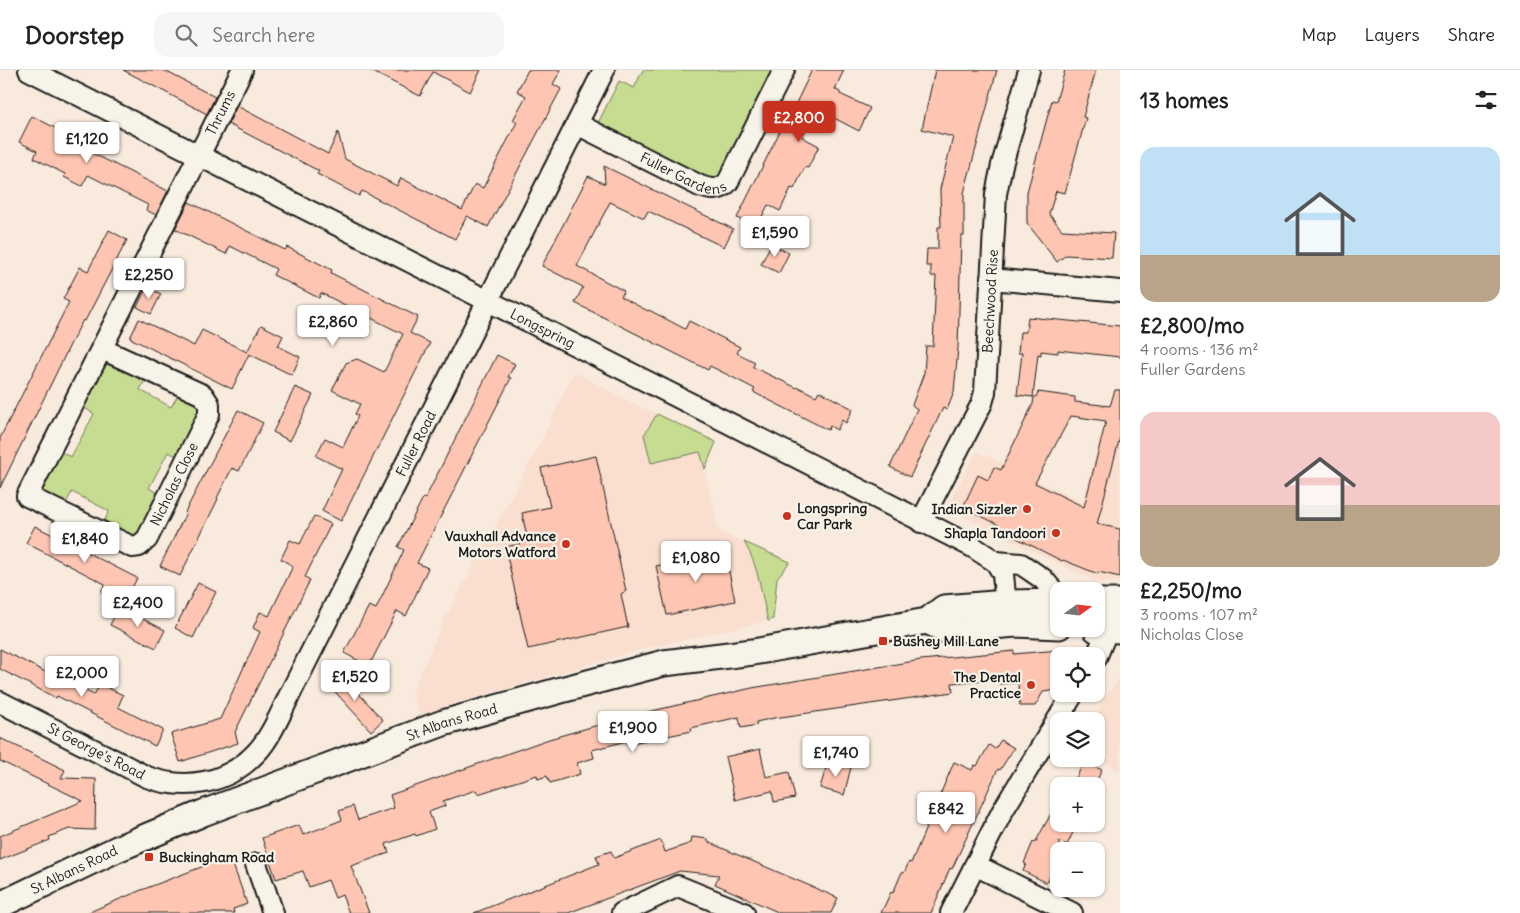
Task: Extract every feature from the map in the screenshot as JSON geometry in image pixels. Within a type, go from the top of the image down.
[{"type":"main road","name":"St Albans Road","points":[[1007,614],[1050,602]]},
{"type":"main road","name":"St Albans Road","points":[[0,905],[117,848],[203,813],[443,723],[561,690],[664,663],[753,652],[926,621],[944,608],[1007,614],[1050,624]]},
{"type":"street","name":"Longspring","points":[[29,70],[973,547],[996,562]]},
{"type":"street","name":"Thrums","points":[[198,156],[242,70]]},
{"type":"street","name":"Fuller Road","points":[[196,784],[234,771],[256,753],[266,741],[604,70]]},
{"type":"street","name":"Fuller Gardens","points":[[577,124],[700,186],[709,190],[717,189],[724,187],[728,182],[784,70]]},
{"type":"street","name":"Beechwood Rise","points":[[921,522],[982,403],[985,392],[996,194],[1002,165],[1029,70]]},
{"type":"street","name":"Nicholas Close","points":[[102,349],[203,395],[209,404],[208,414],[147,539],[138,546],[132,547],[27,496],[198,156]]},
{"type":"street","points":[[991,279],[1120,291]]},
{"type":"street","points":[[996,562],[1021,564],[1043,579],[1050,588]]},
{"type":"street","points":[[996,562],[1003,574],[1007,614]]},
{"type":"street","points":[[1101,647],[1108,629],[1110,602]]},
{"type":"street","name":"St George's Road","points":[[0,702],[147,777],[159,781],[196,784]]},
{"type":"street","points":[[951,913],[1002,812],[1068,702]]},
{"type":"street","points":[[256,864],[272,913]]},
{"type":"street","points":[[975,865],[1072,913]]},
{"type":"street","points":[[622,913],[678,886],[744,913]]},
{"type":"shaded area","points":[[574,372],[633,403],[696,432],[719,532],[744,542],[749,550],[758,576],[768,621],[643,649],[447,706],[420,717],[412,693],[444,620],[535,453]]},
{"type":"shaded area","points":[[1100,437],[1120,442],[1120,583],[1096,582],[946,508],[977,451],[1083,503]]},
{"type":"shaded area","points":[[1120,677],[1120,771],[1105,763],[1105,712],[1098,712],[1102,702],[1105,702],[1105,698]]},
{"type":"green space","points":[[643,70],[778,70],[726,176],[716,183],[596,127],[619,81],[634,88]]},
{"type":"green space","points":[[114,360],[146,378],[140,390],[171,407],[178,395],[200,407],[203,415],[181,458],[168,452],[149,488],[161,495],[140,536],[130,538],[103,524],[109,511],[72,492],[65,505],[43,494],[41,487],[59,451],[71,457],[94,414],[83,407],[107,362]]},
{"type":"green space","points":[[657,414],[716,442],[705,469],[700,452],[651,463],[644,435]]},
{"type":"green space","points":[[744,542],[790,562],[777,578],[773,619],[768,621],[756,570]]},
{"type":"building","points":[[123,70],[163,70],[215,97],[207,114]]},
{"type":"building","points":[[369,70],[481,70],[470,92],[433,72],[420,96]]},
{"type":"building","points":[[528,70],[561,70],[553,84],[561,89],[488,227],[467,216],[455,239],[362,191],[359,196],[317,174],[319,171],[228,124],[237,106],[328,154],[338,132],[345,159],[397,186],[401,178],[462,210],[475,184],[483,188],[517,122],[513,120],[526,96],[517,91]]},
{"type":"building","points":[[812,70],[844,70],[835,89],[840,94],[870,108],[859,131],[817,109],[802,137],[819,146],[808,168],[805,167],[794,189],[791,188],[780,211],[768,205],[756,228],[737,218]]},
{"type":"building","points":[[935,70],[997,70],[964,193],[964,236],[961,236],[958,348],[954,392],[947,410],[943,408],[910,477],[890,467],[917,409],[912,405],[924,373],[926,346],[933,346],[936,276],[931,276],[931,266],[926,266],[927,249],[938,249],[938,227],[941,227],[940,189],[953,137],[922,129]]},
{"type":"building","points":[[1065,70],[1096,70],[1083,117],[1086,118],[1065,193],[1056,191],[1049,214],[1062,230],[1114,233],[1112,258],[1066,255],[1057,262],[1027,223],[1027,192],[1052,100],[1056,101]]},
{"type":"building","points":[[32,116],[73,137],[70,142],[168,191],[156,215],[146,210],[148,205],[88,175],[82,186],[64,177],[65,174],[34,158],[37,151],[19,142]]},
{"type":"building","points":[[604,166],[733,229],[724,247],[648,211],[644,218],[610,202],[577,266],[624,291],[621,297],[648,311],[685,329],[689,321],[740,347],[737,353],[755,362],[753,367],[816,396],[819,391],[853,409],[846,423],[842,420],[837,430],[830,426],[828,430],[753,392],[755,389],[732,377],[710,366],[708,370],[575,303],[583,287],[542,266],[588,176],[605,184]]},
{"type":"building","points":[[189,202],[285,250],[287,247],[332,270],[331,273],[418,317],[410,333],[430,343],[341,521],[322,511],[342,469],[316,456],[325,438],[343,447],[358,416],[355,414],[360,404],[332,390],[346,363],[357,359],[384,372],[403,334],[321,293],[319,298],[273,275],[276,269],[230,246],[226,254],[175,229]]},
{"type":"building","points":[[109,230],[127,240],[85,321],[83,320],[70,345],[0,488],[0,438],[69,302],[63,299],[80,267],[88,271]]},
{"type":"building","points":[[771,244],[789,253],[779,273],[761,264]]},
{"type":"building","points":[[147,287],[161,294],[151,314],[137,307]]},
{"type":"building","points":[[1028,317],[1120,326],[1120,357],[1058,350],[1058,353],[1041,351],[1041,355],[1038,354],[1033,397],[1017,395],[1022,353],[1018,353],[1020,332],[1026,332]]},
{"type":"building","points":[[139,319],[194,346],[202,330],[247,352],[261,325],[283,336],[278,346],[300,357],[292,375],[249,354],[232,389],[130,338]]},
{"type":"building","points":[[497,355],[515,364],[508,377],[511,378],[417,563],[428,568],[406,616],[397,611],[369,666],[344,653],[369,606],[376,609],[404,550],[398,547],[423,498],[425,499]]},
{"type":"building","points":[[295,387],[313,395],[290,441],[273,432]]},
{"type":"building","points":[[1115,390],[1120,390],[1120,437],[1097,524],[1120,529],[1120,577],[1098,572],[1098,574],[1062,561],[997,528],[999,525],[963,507],[978,475],[988,480],[994,467],[1001,470],[1038,392],[1075,397],[1075,402],[1110,406]],"holes":[[[1071,416],[1106,421],[1084,507],[1035,483]]]},
{"type":"building","points":[[238,410],[263,423],[239,471],[232,468],[180,576],[160,566],[185,512]]},
{"type":"building","name":"Vauxhall Advance Motors Watford","points":[[596,456],[626,591],[621,594],[628,627],[528,649],[505,547],[528,542],[522,513],[550,507],[541,468]]},
{"type":"building","points":[[314,516],[331,524],[305,577],[310,580],[235,732],[238,743],[180,762],[171,734],[220,719],[260,632],[253,628],[260,612],[269,616],[293,566],[281,559],[290,540],[300,544]]},
{"type":"building","points":[[35,526],[137,578],[124,604],[101,592],[105,584],[26,543]]},
{"type":"building","points":[[725,552],[735,601],[667,615],[656,566]]},
{"type":"building","points":[[198,583],[216,592],[193,638],[175,628]]},
{"type":"building","points":[[119,607],[165,630],[156,648],[110,625]]},
{"type":"building","points":[[0,649],[94,695],[100,684],[123,695],[118,707],[163,730],[155,746],[0,669]]},
{"type":"building","points":[[1014,651],[1014,654],[1050,651],[1050,691],[1043,692],[1035,706],[1020,706],[1018,683],[999,684],[998,679],[952,683],[953,692],[774,718],[756,722],[757,725],[741,728],[739,717],[691,728],[692,731],[627,744],[626,741],[592,750],[594,758],[577,763],[580,774],[550,783],[547,776],[538,779],[537,775],[478,794],[476,790],[443,801],[445,806],[429,812],[435,829],[386,844],[389,853],[351,866],[369,913],[349,913],[342,895],[335,898],[328,880],[309,887],[303,871],[276,879],[262,838],[299,825],[303,835],[342,820],[339,811],[353,806],[358,820],[394,808],[390,795],[549,739],[630,716],[752,688],[921,660]]},
{"type":"building","points":[[339,672],[383,720],[371,731],[327,683]]},
{"type":"building","points":[[0,738],[65,770],[61,778],[96,779],[95,830],[69,829],[49,837],[50,840],[0,860],[0,836],[83,801],[0,761]]},
{"type":"building","points":[[1001,740],[1014,748],[1000,770],[998,769],[952,869],[950,868],[931,913],[881,913],[891,892],[893,893],[902,872],[904,873],[909,862],[911,863],[954,762],[972,770],[974,765],[977,766],[989,745],[995,749]]},
{"type":"building","points":[[760,749],[766,777],[789,772],[795,798],[774,802],[772,791],[735,800],[725,757]]},
{"type":"building","points":[[828,761],[851,767],[844,795],[820,788]]},
{"type":"building","points":[[1082,767],[1095,767],[1102,770],[1098,777],[1076,777]]},
{"type":"building","points":[[1050,816],[1050,832],[1073,832],[1068,842],[1050,842],[1050,877],[1047,883],[1023,871],[1026,864],[1024,863],[1033,842],[1035,843]]},
{"type":"building","points":[[692,837],[708,839],[708,842],[838,898],[831,913],[780,913],[715,884],[719,875],[680,871],[568,913],[474,913],[599,864],[596,856],[611,851],[614,858],[661,840],[665,852],[691,843]]},
{"type":"building","points":[[230,856],[247,904],[233,909],[234,913],[87,913],[139,891]]},
{"type":"place","name":"Indian Sizzler","points":[[1027,509]]},
{"type":"place","name":"Longspring Car Park","points":[[787,516]]},
{"type":"place","name":"Shapla Tandoori","points":[[1056,533]]},
{"type":"place","name":"Vauxhall Advance Motors Watford","points":[[566,544]]},
{"type":"place","name":"Bushey Mill Lane","points":[[883,641]]},
{"type":"place","name":"The Dental Practice","points":[[1031,685]]},
{"type":"place","name":"Buckingham Road","points":[[149,857]]}]
